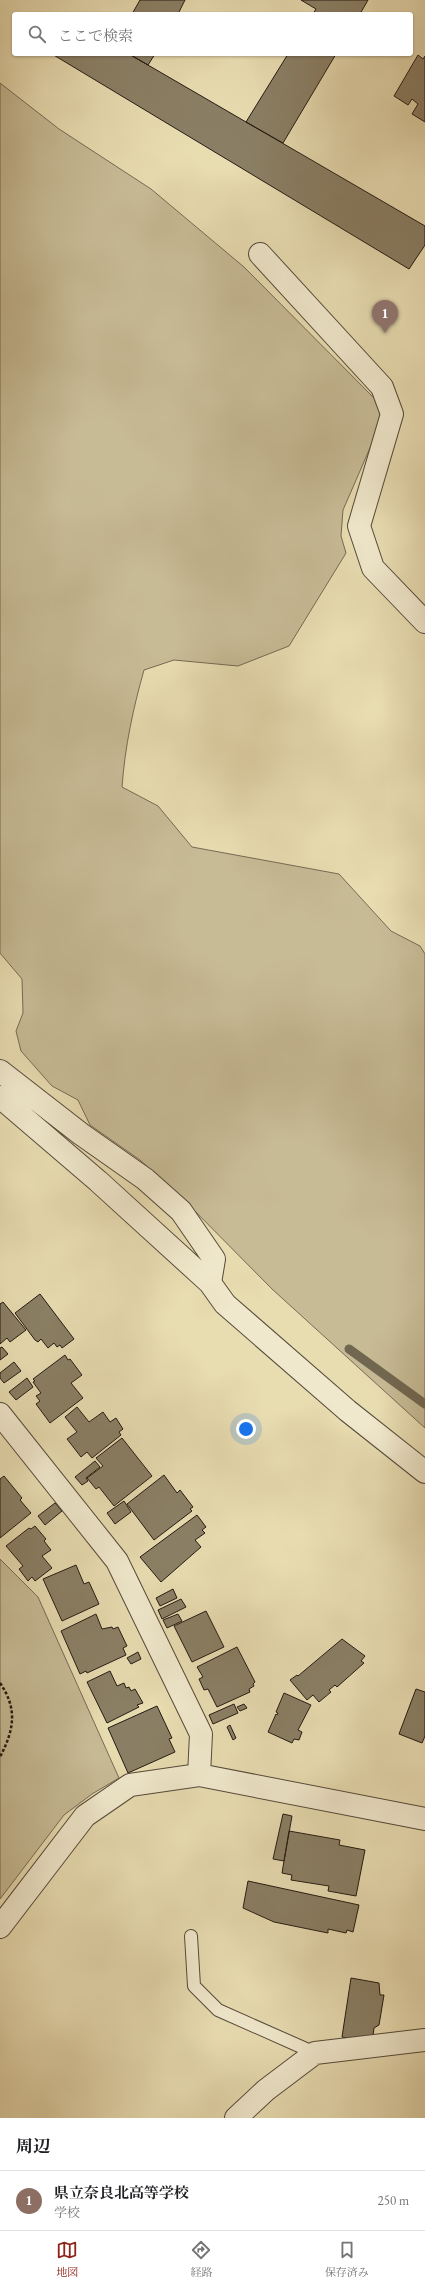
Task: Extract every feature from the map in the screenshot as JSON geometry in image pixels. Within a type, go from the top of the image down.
[{"type":"street","points":[[260,254],[382,388],[392,414],[360,526],[373,568],[425,622]]},
{"type":"street","points":[[0,1071],[81,1134],[145,1179],[181,1211],[214,1259],[210,1283]]},
{"type":"street","points":[[0,1097],[98,1180],[210,1283],[225,1304],[348,1411],[425,1472]]},
{"type":"street","points":[[0,1414],[117,1561],[202,1734],[199,1775]]},
{"type":"street","points":[[0,1927],[85,1816],[130,1785],[199,1775],[425,1818]]},
{"type":"street","points":[[236,2118],[266,2090],[315,2053],[425,2040]]},
{"type":"lane","points":[[191,1936],[194,1986],[218,2010],[315,2053]]},
{"type":"path","points":[[0,1683],[10,1697],[12,1720],[7,1743],[0,1757]]},
{"type":"shaded area","points":[[0,83],[59,129],[151,189],[244,267],[375,399],[383,418],[343,510],[341,536],[346,553],[289,646],[238,666],[174,660],[144,670],[130,728],[122,787],[158,806],[192,847],[339,874],[391,931],[420,946],[425,954],[425,1428],[272,1289],[178,1194],[140,1160],[90,1125],[78,1100],[52,1086],[21,1051],[16,1031],[23,1013],[22,979],[0,953]]},
{"type":"shaded area","points":[[0,1559],[38,1597],[119,1778],[92,1794],[64,1815],[0,1899]]},
{"type":"building","points":[[140,0],[185,0],[179,12],[133,12]]},
{"type":"building","points":[[301,0],[368,0],[361,12],[314,12],[316,9]]},
{"type":"building","points":[[418,55],[423,59],[425,56],[425,122],[412,114],[418,104],[412,99],[408,105],[394,96]]},
{"type":"building","points":[[55,56],[132,56],[425,226],[425,245],[409,269]]},
{"type":"building","points":[[132,56],[154,56],[148,65]]},
{"type":"building","points":[[287,56],[335,56],[283,143],[246,122]]},
{"type":"building","points":[[40,1294],[74,1339],[62,1348],[60,1345],[57,1347],[54,1343],[48,1348],[41,1339],[38,1342],[35,1340],[15,1313]]},
{"type":"building","points":[[3,1302],[26,1330],[10,1342],[7,1338],[0,1344],[0,1304]]},
{"type":"building","points":[[2,1347],[8,1354],[0,1360],[0,1348]]},
{"type":"building","points":[[65,1355],[68,1360],[70,1359],[82,1375],[71,1383],[83,1398],[50,1423],[36,1404],[40,1401],[36,1396],[41,1393],[33,1382],[35,1381],[33,1379]]},
{"type":"building","points":[[14,1362],[21,1371],[4,1383],[0,1378],[0,1373]]},
{"type":"building","points":[[27,1378],[33,1387],[16,1400],[9,1392]]},
{"type":"building","points":[[77,1407],[89,1422],[103,1412],[110,1422],[116,1418],[123,1429],[119,1432],[121,1435],[92,1458],[87,1452],[81,1457],[67,1439],[77,1432],[65,1417]]},
{"type":"building","points":[[122,1438],[152,1476],[114,1506],[99,1487],[96,1489],[87,1478],[103,1466],[96,1458]]},
{"type":"building","points":[[95,1461],[100,1467],[86,1478],[88,1481],[82,1485],[75,1477]]},
{"type":"building","points":[[164,1475],[177,1493],[180,1490],[193,1507],[190,1509],[192,1511],[154,1540],[127,1504]]},
{"type":"building","points":[[4,1476],[22,1498],[20,1500],[31,1513],[0,1538],[0,1479]]},
{"type":"building","points":[[124,1501],[131,1512],[115,1524],[107,1513]]},
{"type":"building","points":[[55,1503],[62,1511],[45,1525],[38,1516]]},
{"type":"building","points":[[197,1515],[206,1527],[202,1530],[205,1533],[195,1540],[201,1547],[161,1582],[140,1557]]},
{"type":"building","points":[[35,1526],[46,1539],[44,1541],[51,1550],[42,1556],[52,1568],[35,1581],[32,1577],[28,1581],[19,1569],[23,1566],[6,1546],[29,1528],[31,1529]]},
{"type":"building","points":[[76,1565],[84,1584],[89,1582],[99,1604],[62,1621],[43,1579]]},
{"type":"building","points":[[173,1589],[177,1598],[160,1606],[156,1598]]},
{"type":"building","points":[[181,1599],[186,1607],[162,1619],[158,1610]]},
{"type":"building","points":[[206,1611],[224,1647],[192,1662],[174,1626]]},
{"type":"building","points":[[96,1614],[102,1629],[112,1627],[113,1629],[118,1627],[127,1646],[123,1648],[126,1655],[87,1673],[86,1671],[80,1674],[61,1631]]},
{"type":"building","points":[[178,1614],[182,1621],[167,1628],[163,1620]]},
{"type":"building","points":[[342,1639],[365,1656],[361,1661],[364,1663],[337,1687],[335,1685],[329,1690],[331,1692],[319,1702],[313,1695],[307,1700],[290,1680],[297,1675],[298,1676]]},
{"type":"building","points":[[237,1647],[255,1682],[253,1684],[254,1686],[249,1689],[250,1692],[217,1707],[208,1689],[204,1690],[199,1679],[203,1677],[197,1667]]},
{"type":"building","points":[[138,1652],[141,1659],[131,1664],[127,1658]]},
{"type":"building","points":[[110,1671],[117,1686],[124,1683],[126,1688],[129,1687],[131,1691],[135,1689],[143,1703],[137,1705],[139,1707],[107,1723],[87,1682]]},
{"type":"building","points":[[416,1689],[425,1692],[425,1736],[422,1743],[399,1734]]},
{"type":"building","points":[[284,1693],[311,1705],[298,1730],[302,1732],[299,1740],[294,1739],[292,1743],[268,1732],[276,1714],[277,1715],[278,1713],[276,1712]]},
{"type":"building","points":[[234,1704],[238,1713],[213,1724],[209,1715]]},
{"type":"building","points":[[244,1704],[247,1708],[240,1711],[237,1707]]},
{"type":"building","points":[[157,1706],[172,1738],[169,1739],[175,1752],[128,1773],[108,1728]]},
{"type":"building","points":[[230,1725],[236,1738],[233,1740],[227,1727]]},
{"type":"building","points":[[283,1814],[292,1816],[284,1861],[273,1859]]},
{"type":"building","points":[[289,1831],[340,1840],[339,1845],[365,1850],[356,1896],[328,1891],[329,1886],[291,1880],[292,1875],[282,1873]]},
{"type":"building","points":[[248,1881],[359,1905],[353,1932],[347,1930],[346,1933],[328,1929],[328,1933],[274,1922],[243,1908]]},
{"type":"building","points":[[351,1978],[379,1983],[380,1995],[384,1995],[379,2025],[374,2028],[372,2043],[342,2037]]},
{"type":"waterway","points":[[349,1349],[425,1404]]},
{"type":"place","name":"県立奈良北高等学校","points":[[385,333]]}]
